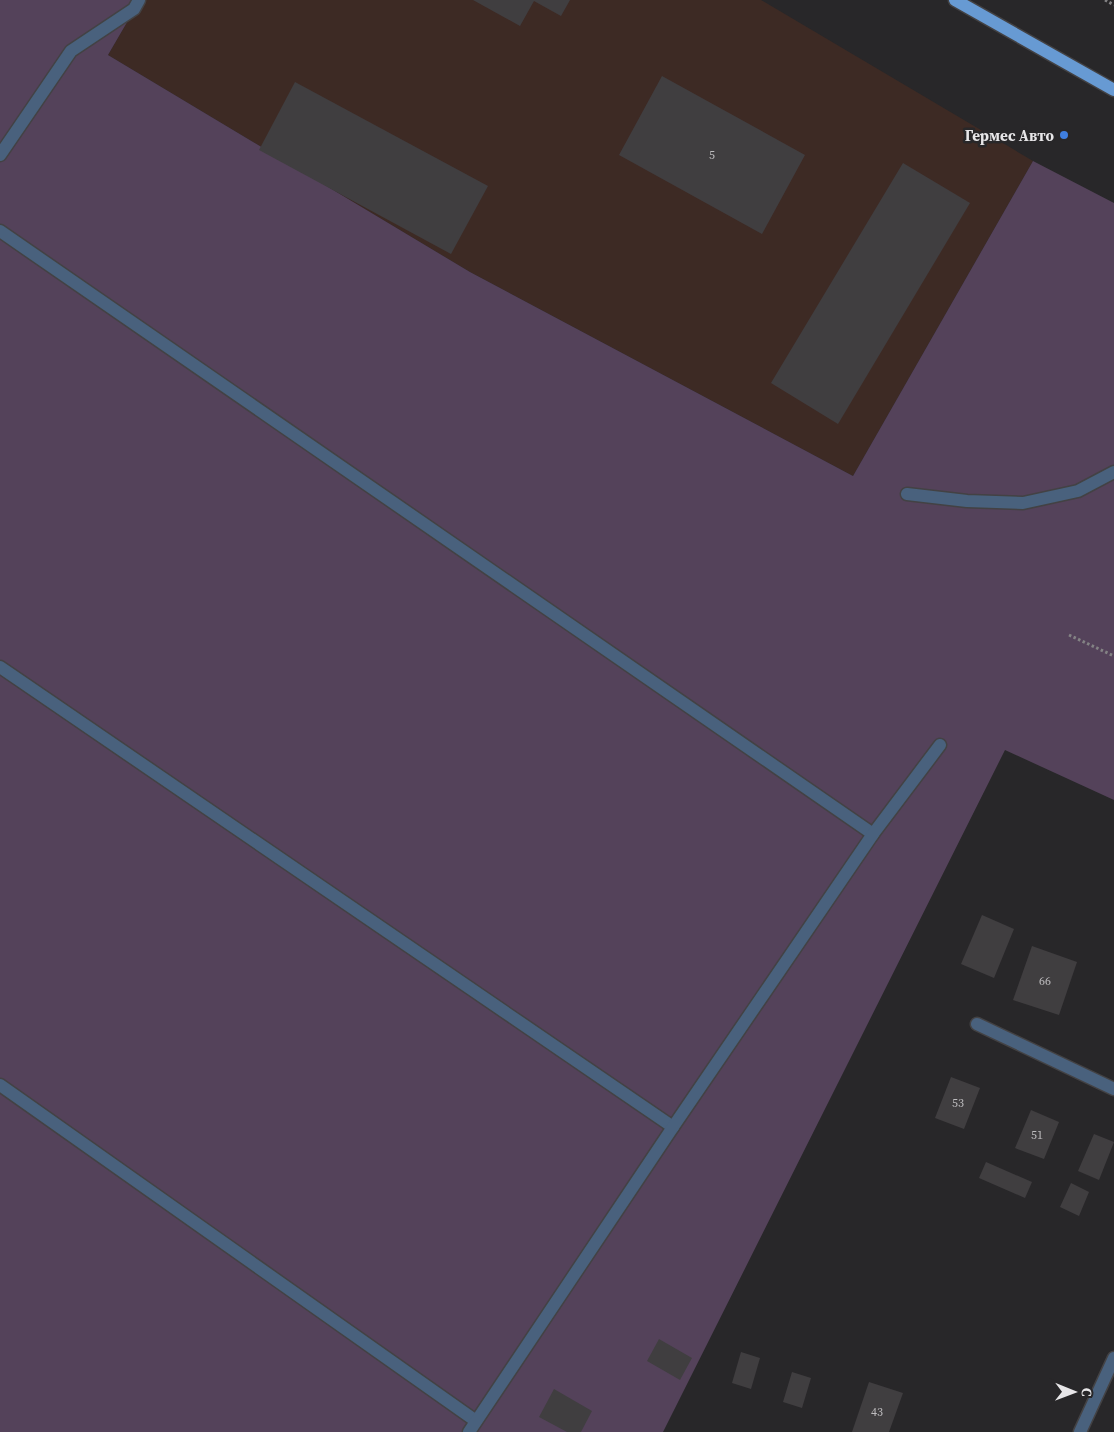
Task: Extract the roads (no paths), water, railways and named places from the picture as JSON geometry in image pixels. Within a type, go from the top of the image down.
[{"type":"main road","points":[[955,0],[1114,90]]},
{"type":"street","points":[[0,155],[70,50],[134,9],[140,0]]},
{"type":"street","points":[[0,231],[873,834]]},
{"type":"street","points":[[907,494],[967,501],[1023,503],[1078,491],[1114,472]]},
{"type":"street","points":[[0,667],[673,1127]]},
{"type":"street","points":[[0,1085],[472,1427],[673,1127],[873,834],[940,744]]},
{"type":"street","points":[[977,1024],[1114,1089]]},
{"type":"street","points":[[1080,1432],[1114,1358]]},
{"type":"place","name":"Гермес Авто","points":[[1064,135]]}]
